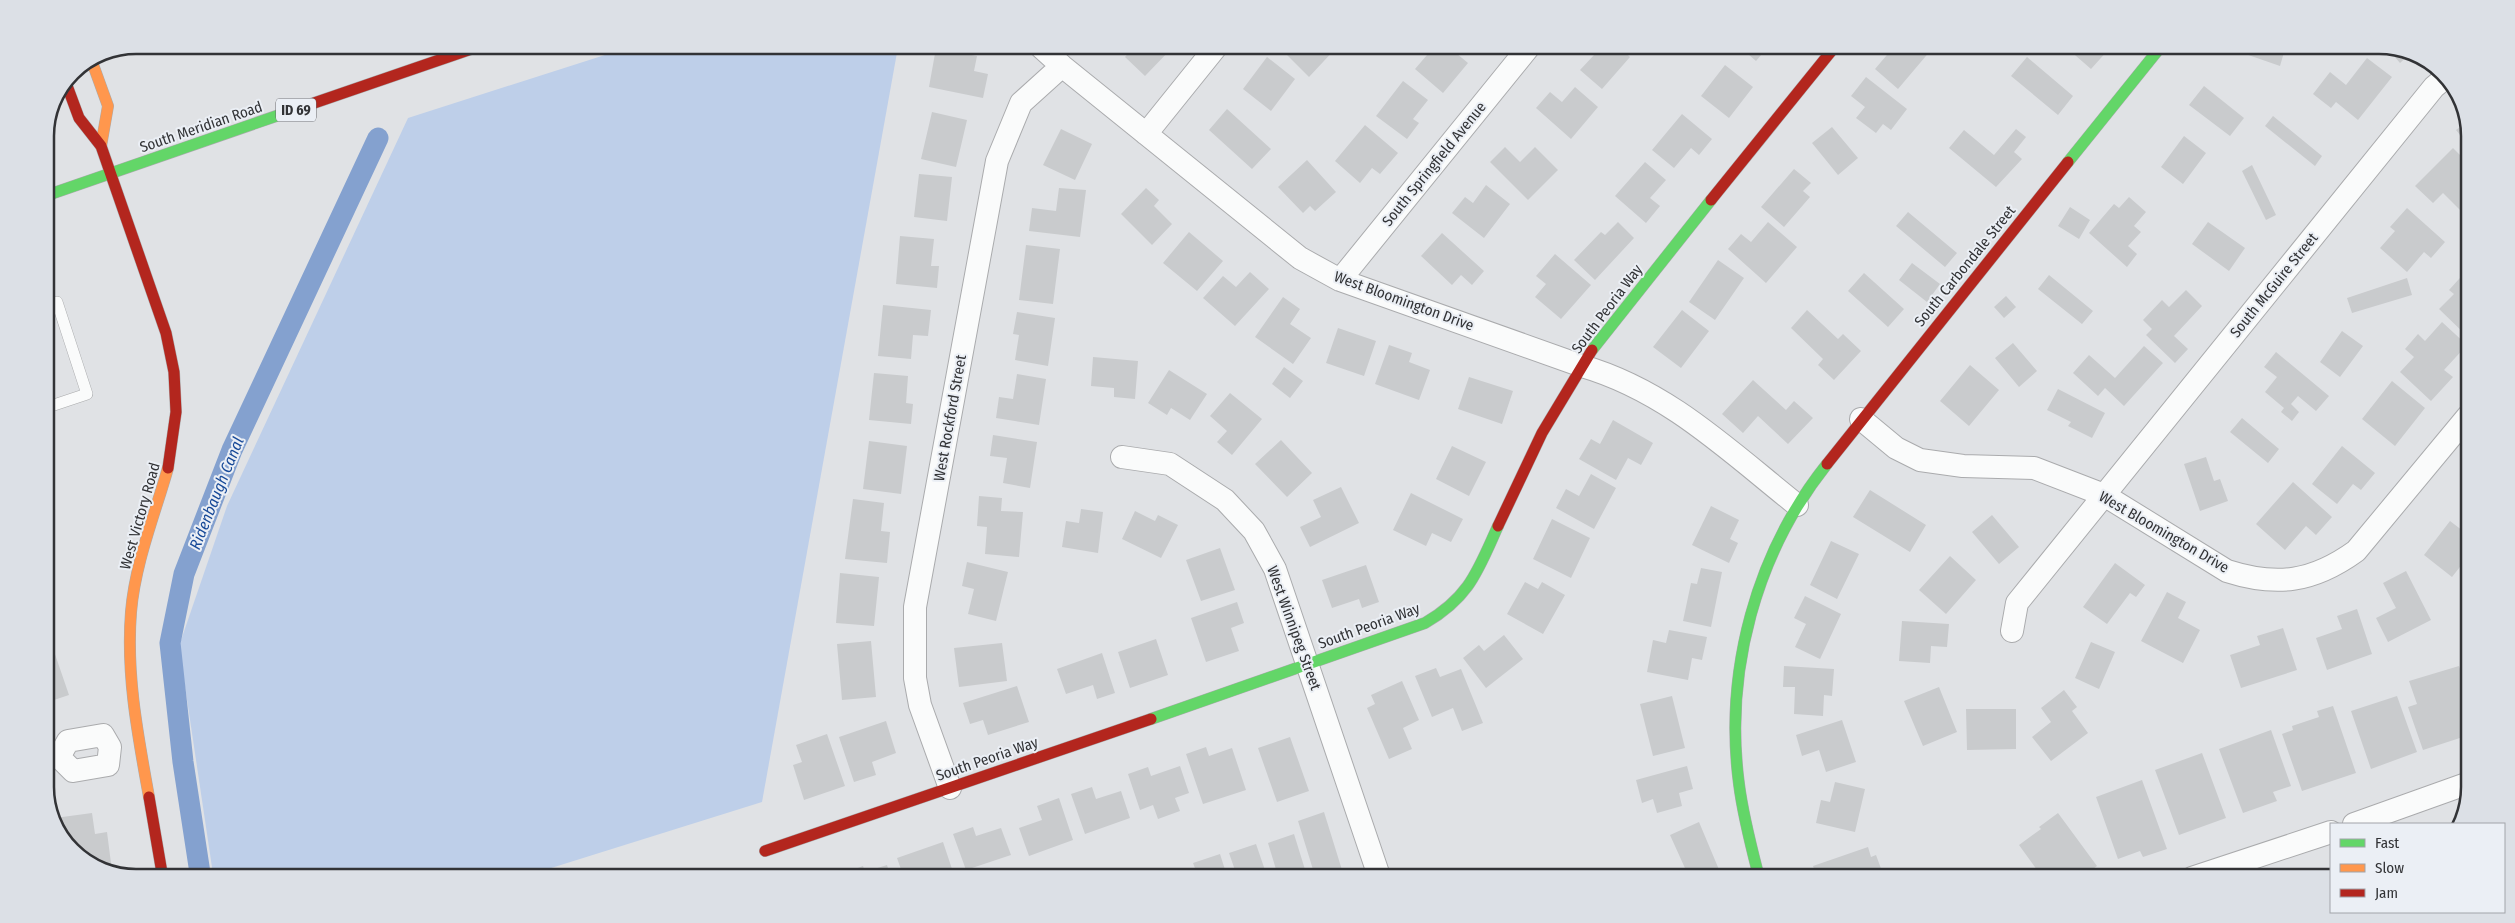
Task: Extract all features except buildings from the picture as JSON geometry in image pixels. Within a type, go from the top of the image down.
[{"type":"street","name":"South Meridian Road","points":[[54,193],[457,54]]},
{"type":"street","name":"West Bloomington Drive","points":[[1049,54],[1300,258],[1340,280],[1582,366],[1614,375],[1675,408],[1797,505]]},
{"type":"street","points":[[1146,134],[1210,54]]},
{"type":"street","name":"South Springfield Avenue","points":[[1340,280],[1523,54]]},
{"type":"street","name":"South Peoria Way","points":[[765,851],[1417,627],[1438,617],[1456,602],[1471,584],[1542,433],[1593,348],[1828,54]]},
{"type":"street","name":"South Carbondale Street","points":[[1757,869],[1747,837],[1742,801],[1736,757],[1736,713],[1742,652],[1754,600],[1773,551],[1797,505],[1861,419],[2155,54]]},
{"type":"street","points":[[93,65],[108,106],[101,146]]},
{"type":"street","name":"West Rockford Street","points":[[950,788],[920,705],[914,678],[916,607],[997,161],[1021,103],[1062,66]]},
{"type":"street","name":"South McGuire Street","points":[[2012,631],[2017,603],[2434,87],[2440,82]]},
{"type":"street","points":[[68,89],[78,118],[101,146]]},
{"type":"street","name":"West Victory Road","points":[[101,146],[166,333],[174,372],[176,412],[171,459],[140,564],[131,610],[129,665],[139,742],[161,869]]},
{"type":"street","name":"West Bloomington Drive","points":[[1861,419],[1896,448],[1920,460],[1963,466],[2034,468],[2104,495],[2226,571],[2248,578],[2271,581],[2317,574],[2338,564],[2356,551],[2460,441]]},
{"type":"street","name":"West Winnipeg Street","points":[[1122,457],[1170,464],[1226,500],[1254,531],[1275,569],[1377,869]]},
{"type":"street","points":[[54,756],[68,741],[103,735],[110,747],[139,742]]},
{"type":"street","points":[[2363,823],[2461,786]]},
{"type":"street","points":[[2219,869],[2330,832]]},
{"type":"lane","points":[[54,405],[88,394],[57,302]]},
{"type":"shaded area","points":[[608,54],[897,54],[762,802],[548,869],[212,869],[179,646],[227,506],[408,118]]},
{"type":"waterway","name":"Ridenbaugh Canal","points":[[199,869],[183,762],[170,643],[184,574],[232,450],[378,138]]},
{"type":"traffic: fast","points":[[2068,162],[2155,54]]},
{"type":"traffic: fast","points":[[54,193],[285,113]]},
{"type":"traffic: fast","points":[[1592,350],[1711,200]]},
{"type":"traffic: fast","points":[[1757,869],[1739,784],[1736,699],[1742,657],[1751,615],[1764,575],[1781,536],[1802,499],[1827,464]]},
{"type":"traffic: fast","points":[[1151,719],[1425,623],[1453,603],[1463,592],[1478,569],[1498,526]]},
{"type":"traffic: slow","points":[[93,65],[108,106],[101,146]]},
{"type":"traffic: slow","points":[[149,797],[134,705],[130,659],[131,612],[141,557],[168,468]]},
{"type":"traffic: jam","points":[[285,113],[457,54]]},
{"type":"traffic: jam","points":[[1711,200],[1829,54]]},
{"type":"traffic: jam","points":[[68,89],[79,118],[101,146],[166,333],[174,372],[176,412],[168,468]]},
{"type":"traffic: jam","points":[[1827,464],[2068,162]]},
{"type":"traffic: jam","points":[[1498,526],[1542,433],[1592,350]]},
{"type":"traffic: jam","points":[[765,851],[1151,719]]},
{"type":"traffic: jam","points":[[149,797],[161,869]]}]
